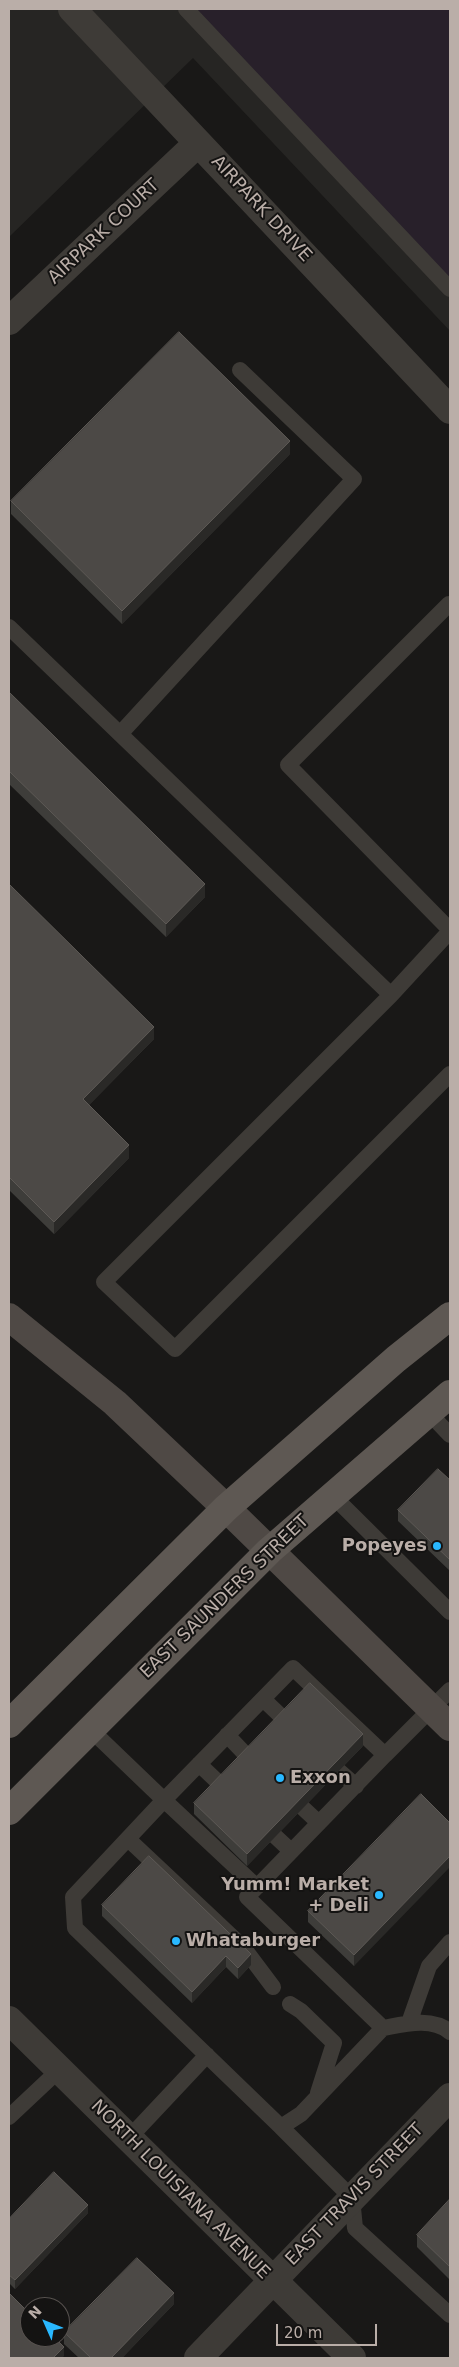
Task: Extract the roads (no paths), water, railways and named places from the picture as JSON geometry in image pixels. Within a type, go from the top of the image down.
[{"type":"main road","points":[[9,1724],[226,1508],[396,1359],[450,1316]]},
{"type":"main road","points":[[9,1317],[116,1403],[226,1508],[269,1552],[444,1709]]},
{"type":"main road","name":"EAST SAUNDERS STREET","points":[[9,1811],[269,1552],[450,1394]]},
{"type":"street","name":"AIRPARK DRIVE","points":[[72,9],[450,410]]},
{"type":"street","name":"AIRPARK COURT","points":[[9,321],[198,142]]},
{"type":"street","name":"NORTH LOUISIANA AVENUE","points":[[9,2020],[352,2358]]},
{"type":"street","name":"EAST TRAVIS STREET","points":[[198,2358],[450,2097]]},
{"type":"lane","points":[[186,9],[450,289]]},
{"type":"lane","points":[[120,734],[354,479],[240,370]]},
{"type":"lane","points":[[449,604],[288,765],[450,931],[391,995],[104,1282],[175,1349],[450,1074]]},
{"type":"lane","points":[[9,627],[391,995]]},
{"type":"lane","points":[[429,1413],[450,1435]]},
{"type":"lane","points":[[333,1496],[450,1612]]},
{"type":"lane","points":[[385,1755],[293,1668],[226,1735],[73,1897],[75,1928],[282,2127],[352,2198],[355,2228],[450,2315]]},
{"type":"lane","points":[[262,1699],[285,1720]]},
{"type":"lane","points":[[383,2028],[247,1897],[385,1755],[444,1709]]},
{"type":"lane","points":[[90,1729],[257,1887]]},
{"type":"lane","points":[[226,1735],[248,1757]]},
{"type":"lane","points":[[199,1764],[221,1785]]},
{"type":"lane","points":[[339,1771],[356,1786]]},
{"type":"lane","points":[[303,1808],[319,1823]]},
{"type":"lane","points":[[276,1836],[291,1851]]},
{"type":"lane","points":[[128,1839],[243,1947],[273,1986]]},
{"type":"lane","points":[[409,2023],[429,1966],[450,1942]]},
{"type":"lane","points":[[290,2004],[301,2010],[334,2043],[317,2097]]},
{"type":"lane","points":[[282,2127],[301,2114],[383,2028],[409,2023],[442,2026],[450,2032]]},
{"type":"lane","points":[[129,2138],[207,2055]]},
{"type":"lane","points":[[9,2117],[59,2070]]},
{"type":"place","name":"Popeyes","points":[[437,1546]]},
{"type":"place","name":"Exxon","points":[[280,1778]]},
{"type":"place","name":"Yumm! Market + Deli","points":[[379,1895]]},
{"type":"place","name":"Whataburger","points":[[176,1941]]}]
